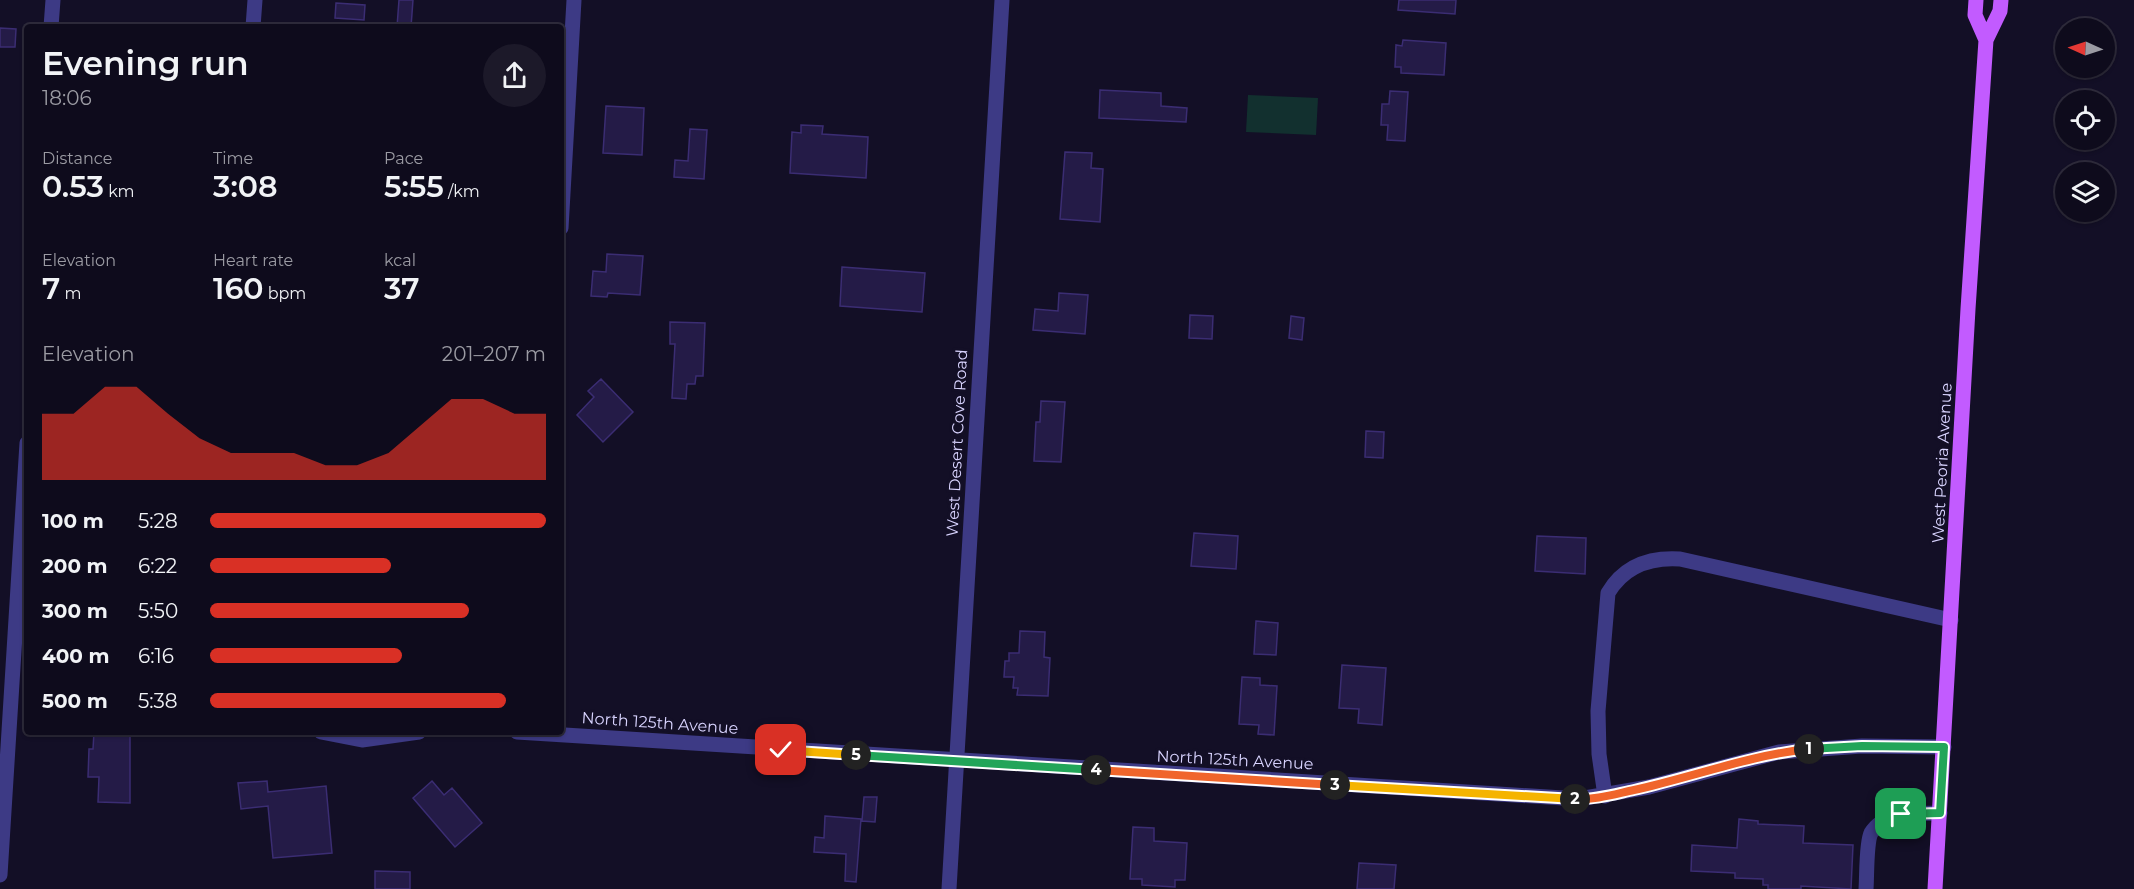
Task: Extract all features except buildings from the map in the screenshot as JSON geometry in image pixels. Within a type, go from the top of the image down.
[{"type":"main road","name":"West Peoria Avenue","points":[[1976,0],[1975,15],[1986,40]]},
{"type":"main road","name":"West Peoria Avenue","points":[[1935,889],[1986,40],[2000,12],[2001,0]]},
{"type":"street","points":[[51,24],[53,0]]},
{"type":"street","points":[[253,24],[255,0]]},
{"type":"street","points":[[564,175],[574,0]]},
{"type":"street","name":"West Desert Cove Road","points":[[949,889],[1002,0]]},
{"type":"street","points":[[0,875],[20,664],[24,529]]},
{"type":"street","points":[[1605,796],[1599,754],[1598,711],[1608,593],[1616,579],[1629,569],[1647,561],[1680,559],[1951,620]]},
{"type":"street","name":"North 125th Avenue","points":[[563,735],[1579,799],[1605,796],[1779,752],[1862,746],[1944,747]]},
{"type":"street","points":[[1866,889],[1870,834],[1879,825],[1901,814],[1940,813]]},
{"type":"green space","points":[[1248,95],[1318,98],[1316,135],[1246,132]]},
{"type":"route","points":[[781,750],[1579,799],[1649,787],[1779,752],[1862,746],[1944,747],[1940,813],[1901,814]]}]
